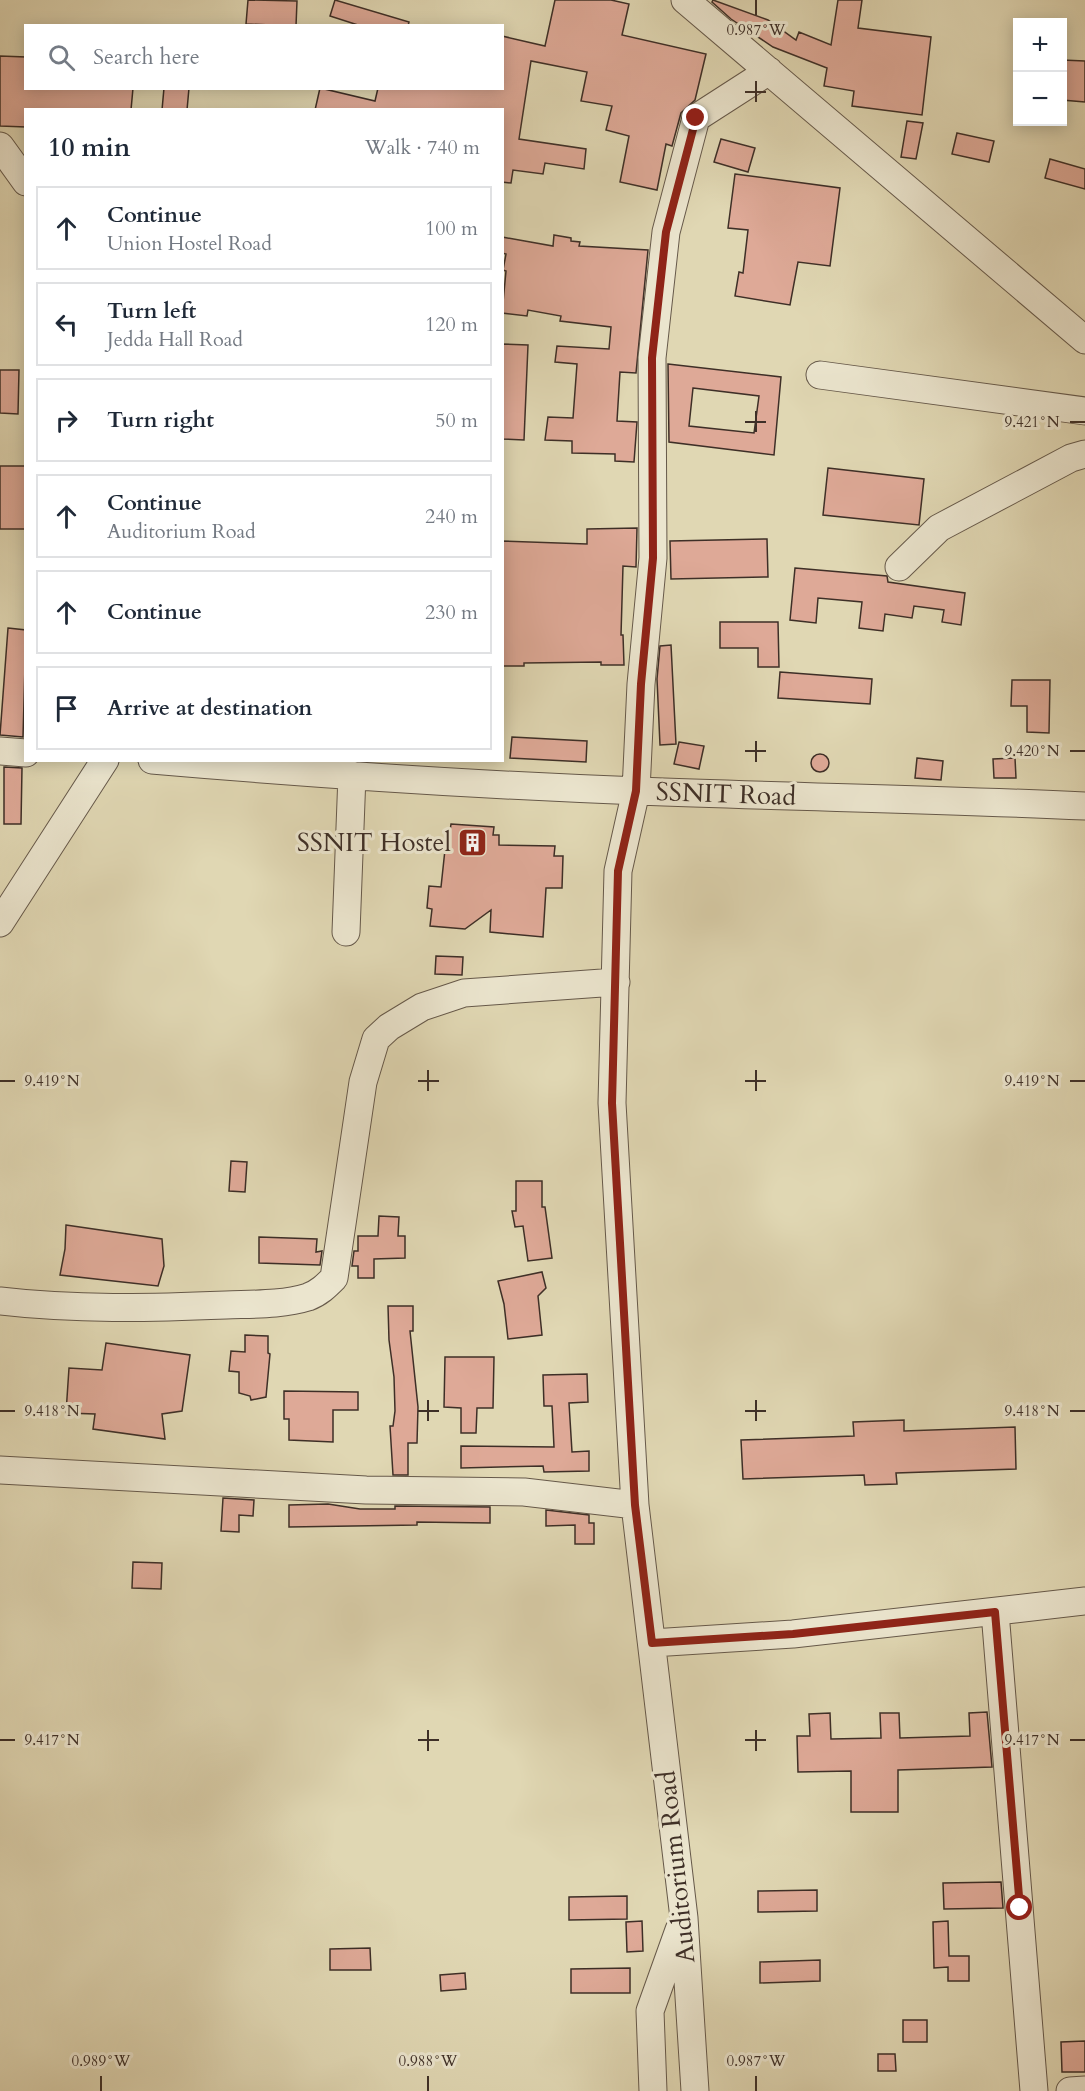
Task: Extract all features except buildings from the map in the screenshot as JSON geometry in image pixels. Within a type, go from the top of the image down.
[{"type":"street","points":[[685,0],[1085,340]]},
{"type":"street","points":[[0,1470],[355,1490],[524,1492],[635,1505],[612,1103],[618,871],[636,791],[641,684],[653,558],[652,358],[666,232],[696,118],[769,71]]},
{"type":"street","points":[[0,146],[24,179]]},
{"type":"street","points":[[820,375],[1085,411]]},
{"type":"street","points":[[899,567],[939,528],[1071,458],[1085,454]]},
{"type":"street","points":[[0,751],[24,753]]},
{"type":"street","points":[[0,923],[104,762]]},
{"type":"street","name":"SSNIT Road","points":[[179,762],[352,775],[636,791],[922,801],[1010,801],[1085,806]]},
{"type":"street","points":[[346,932],[352,775]]},
{"type":"street","points":[[0,1301],[55,1307],[198,1306],[266,1303],[307,1297],[322,1290],[334,1278],[363,1082],[376,1039],[389,1027],[422,1007],[464,993],[616,982]]},
{"type":"street","name":"Auditorium Road","points":[[635,1505],[684,1918],[695,2091]]},
{"type":"street","points":[[652,1643],[793,1634],[1085,1602]]},
{"type":"street","points":[[995,1612],[1034,2091]]},
{"type":"street","points":[[653,2091],[650,2011],[684,1918]]},
{"type":"street","points":[[1070,2091],[1085,2090]]},
{"type":"place","name":"SSNIT Hostel","points":[[472,842]]},
{"type":"route","points":[[696,118],[666,232],[652,358],[653,558],[641,684],[636,791],[618,871],[612,1103],[635,1505],[652,1643],[793,1634],[995,1612],[1020,1908]]}]
